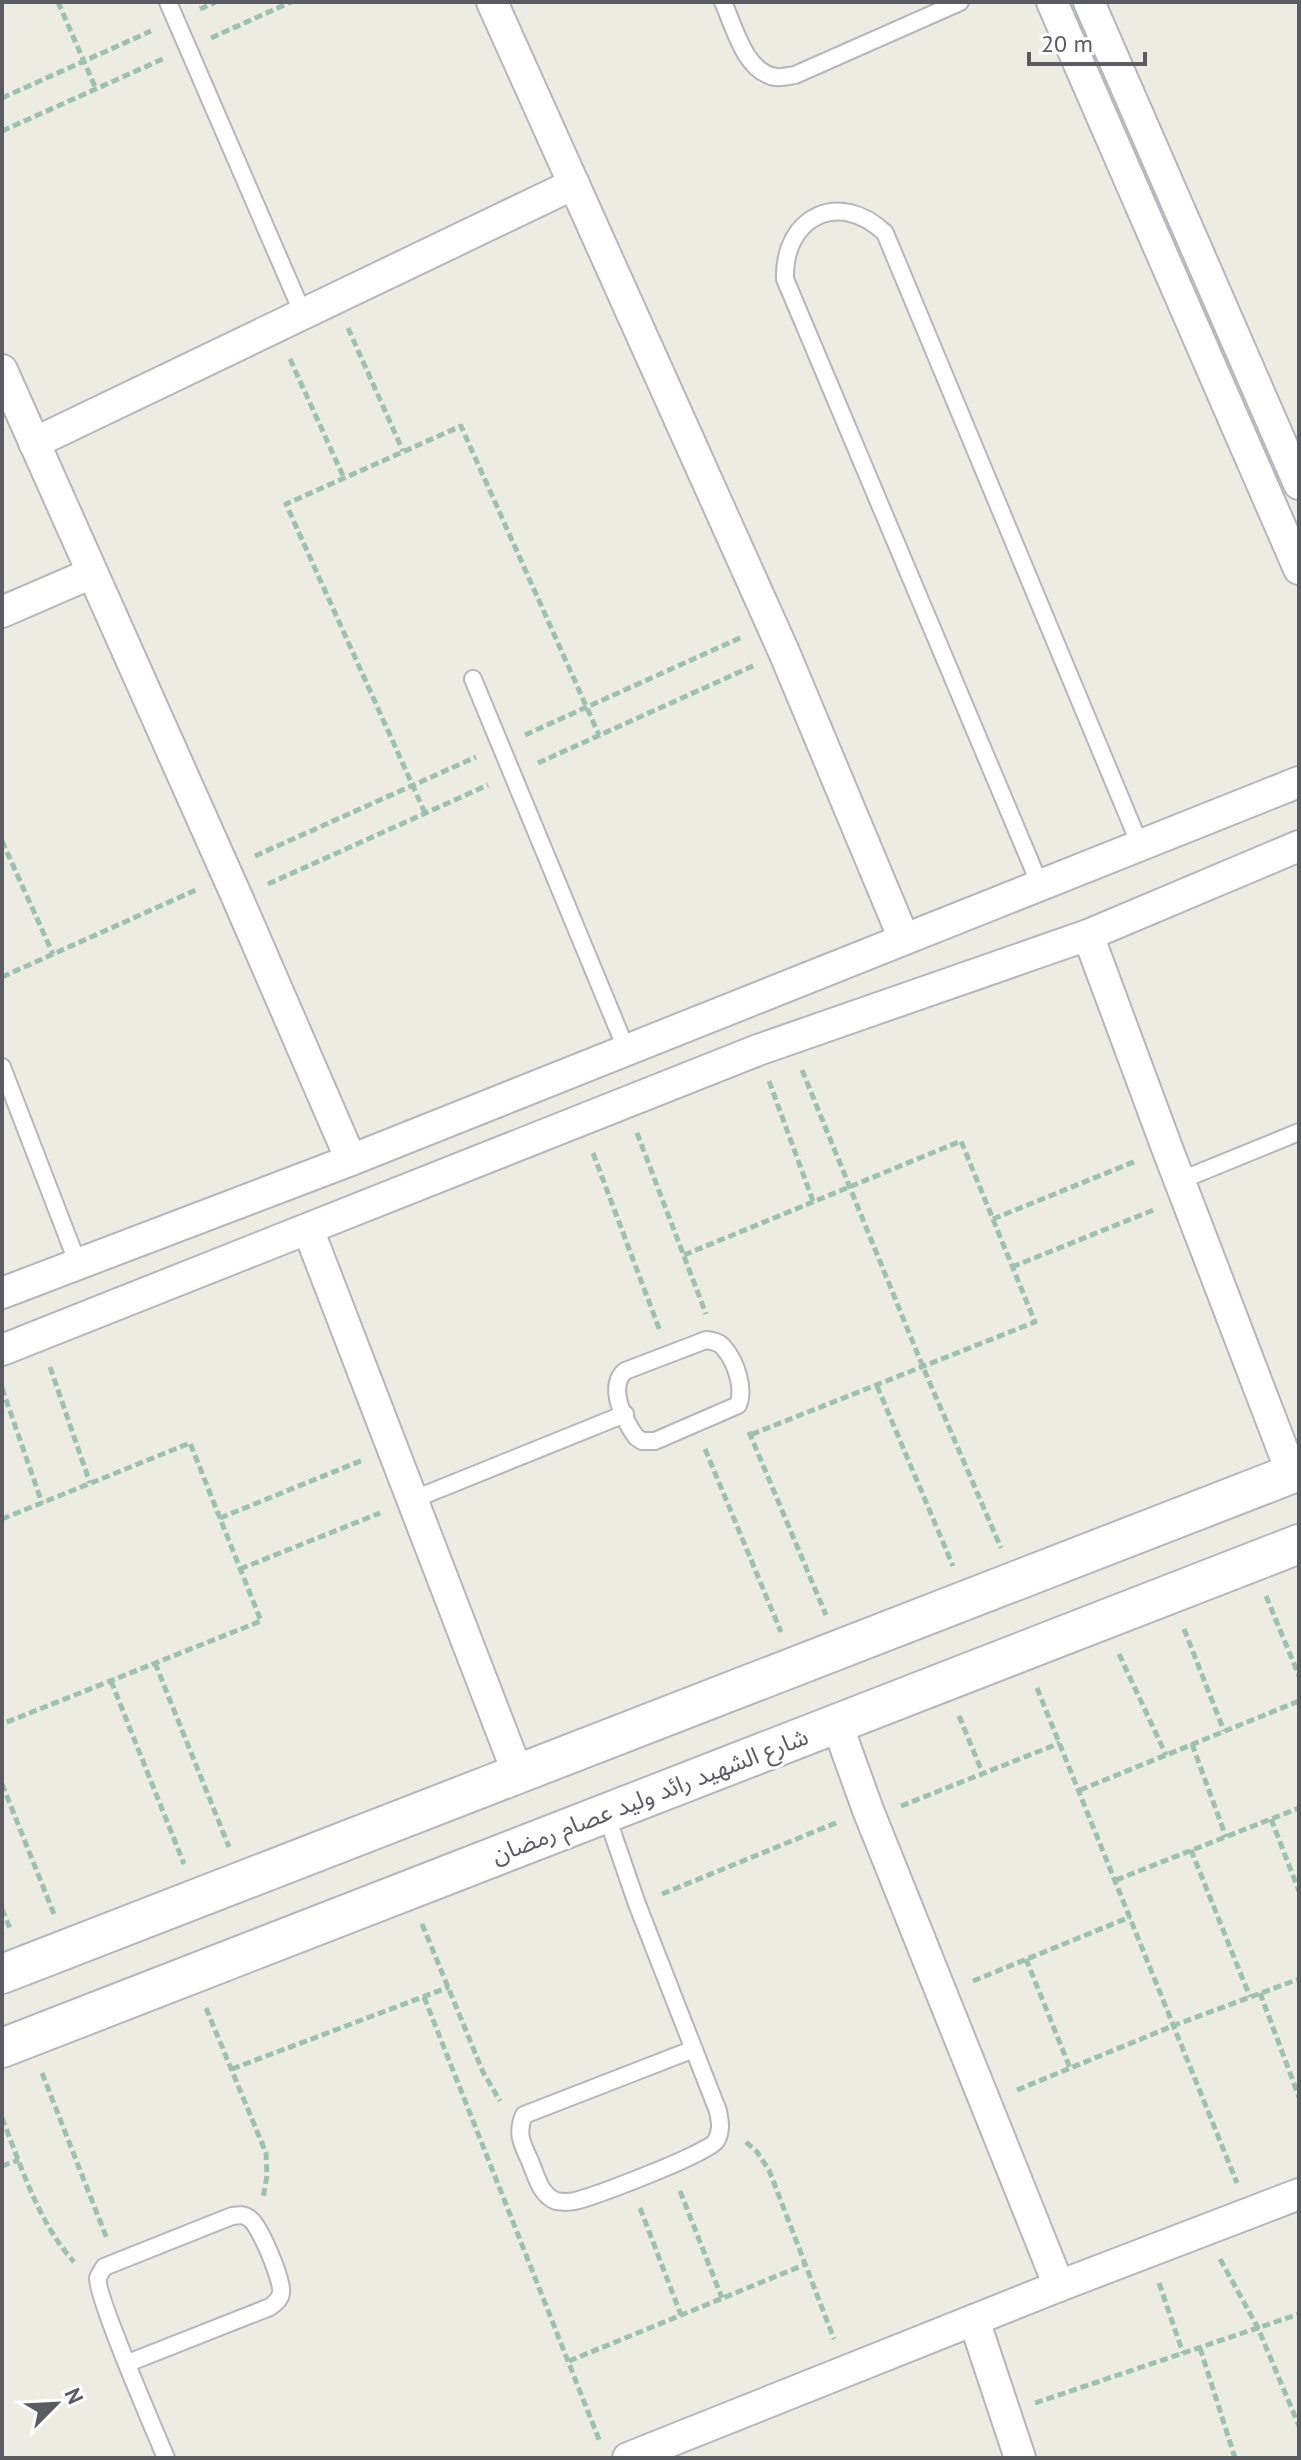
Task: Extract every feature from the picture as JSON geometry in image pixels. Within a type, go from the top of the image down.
[{"type":"street","points":[[492,2],[784,652],[904,939]]},
{"type":"street","points":[[1052,2],[1299,569]]},
{"type":"street","points":[[1089,2],[1299,484]]},
{"type":"street","points":[[34,443],[574,184]]},
{"type":"street","points":[[2,370],[351,1160]]},
{"type":"street","points":[[2,612],[92,573]]},
{"type":"street","points":[[2,1293],[351,1160],[1299,782]]},
{"type":"street","points":[[2,1350],[758,1050],[1088,935],[1299,846]]},
{"type":"street","points":[[2,1974],[1295,1472],[1167,1148],[1088,935]]},
{"type":"street","points":[[308,1229],[518,1774]]},
{"type":"street","name":"شارع الشهيد رائد وليد عصام رمضان","points":[[15,2043],[1299,1544]]},
{"type":"street","points":[[837,1724],[1059,2286]]},
{"type":"street","points":[[628,2458],[1299,2194]]},
{"type":"street","points":[[974,2320],[1020,2458]]},
{"type":"lane","points":[[168,2],[303,314]]},
{"type":"lane","points":[[723,2],[757,69],[775,77],[795,75],[960,2]]},
{"type":"lane","points":[[1040,885],[785,279],[785,261],[790,242],[801,227],[817,216],[835,211],[854,213],[871,220],[885,233],[1140,845]]},
{"type":"lane","points":[[473,679],[627,1051]]},
{"type":"lane","points":[[2,1067],[78,1264]]},
{"type":"lane","points":[[1183,1189],[1299,1132]]},
{"type":"lane","points":[[706,1340],[717,1342],[724,1347],[741,1385],[738,1405],[649,1442],[636,1437],[617,1395],[615,1385],[619,1377],[625,1371],[706,1340]]},
{"type":"lane","points":[[412,1500],[625,1414]]},
{"type":"lane","points":[[606,1813],[637,1904],[694,2049],[718,2111],[721,2127],[716,2142],[704,2151],[629,2180],[573,2201],[558,2201],[545,2194],[518,2128],[524,2115],[694,2049]]},
{"type":"lane","points":[[128,2363],[270,2307],[278,2301],[281,2292],[279,2282],[252,2220],[242,2215],[232,2216],[104,2267],[98,2279],[100,2292],[128,2363],[166,2458]]},
{"type":"path","points":[[58,2],[96,89]]},
{"type":"path","points":[[2,98],[216,2]]},
{"type":"path","points":[[272,2],[275,9]]},
{"type":"path","points":[[2,131],[291,2]]},
{"type":"path","points":[[334,299],[403,451]]},
{"type":"path","points":[[276,327],[344,478]]},
{"type":"path","points":[[425,813],[286,504],[403,451],[461,426],[599,735]]},
{"type":"path","points":[[2,841],[53,954]]},
{"type":"path","points":[[2,977],[228,876]]},
{"type":"path","points":[[790,1039],[923,1367],[1015,1581]]},
{"type":"path","points":[[758,1050],[813,1201]]},
{"type":"path","points":[[626,1102],[717,1342]]},
{"type":"path","points":[[580,1120],[669,1354]]},
{"type":"path","points":[[684,1255],[961,1141],[1035,1322],[750,1435]]},
{"type":"path","points":[[993,1219],[1167,1148]]},
{"type":"path","points":[[1012,1267],[1183,1189]]},
{"type":"path","points":[[39,1336],[90,1483]]},
{"type":"path","points":[[877,1386],[968,1600]]},
{"type":"path","points":[[2,1388],[42,1503]]},
{"type":"path","points":[[738,1405],[840,1649]]},
{"type":"path","points":[[694,1424],[795,1666]]},
{"type":"path","points":[[2,1519],[190,1443],[261,1621],[2,1724]]},
{"type":"path","points":[[220,1518],[392,1448]]},
{"type":"path","points":[[240,1569],[412,1500]]},
{"type":"path","points":[[1252,1563],[1299,1676]]},
{"type":"path","points":[[1170,1594],[1224,1731]]},
{"type":"path","points":[[1103,1620],[1166,1755]]},
{"type":"path","points":[[1022,1652],[1249,2213]]},
{"type":"path","points":[[155,1663],[242,1881]]},
{"type":"path","points":[[111,1681],[198,1898]]},
{"type":"path","points":[[944,1682],[983,1774]]},
{"type":"path","points":[[1080,1790],[1299,1701]]},
{"type":"path","points":[[637,1904],[1060,1743]]},
{"type":"path","points":[[1192,1744],[1226,1837]]},
{"type":"path","points":[[2,1784],[68,1948]]},
{"type":"path","points":[[1116,1880],[1299,1808]]},
{"type":"path","points":[[1271,1819],[1299,1891]]},
{"type":"path","points":[[1191,1850],[1250,1997]]},
{"type":"path","points":[[407,1890],[483,2072],[518,2128]]},
{"type":"path","points":[[943,1994],[1130,1917]]},
{"type":"path","points":[[1026,1959],[1070,2068]]},
{"type":"path","points":[[191,1974],[266,2153],[267,2176],[263,2199],[252,2220]]},
{"type":"path","points":[[986,2102],[1175,2025],[1299,1979]]},
{"type":"path","points":[[232,2069],[449,1987]]},
{"type":"path","points":[[1260,1993],[1299,2097]]},
{"type":"path","points":[[424,1997],[601,2444]]},
{"type":"path","points":[[15,2043],[116,2262]]},
{"type":"path","points":[[2,2118],[56,2241],[74,2262],[98,2279]]},
{"type":"path","points":[[721,2127],[757,2152],[769,2170],[846,2371]]},
{"type":"path","points":[[2,2166],[19,2160]]},
{"type":"path","points":[[670,2164],[722,2298]]},
{"type":"path","points":[[629,2180],[681,2315]]},
{"type":"path","points":[[1204,2230],[1258,2328],[1299,2426]]},
{"type":"path","points":[[1149,2252],[1183,2353]]},
{"type":"path","points":[[569,2361],[806,2264]]},
{"type":"path","points":[[1006,2413],[1299,2314]]},
{"type":"path","points":[[1200,2348],[1235,2458]]}]
